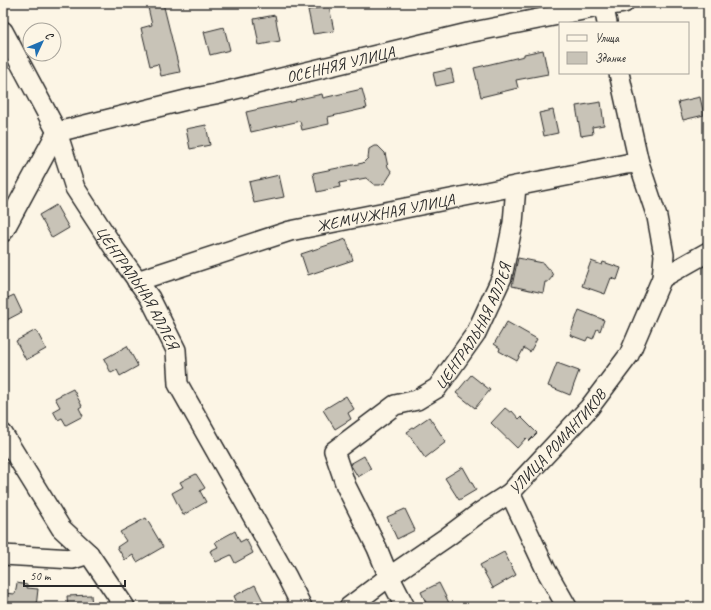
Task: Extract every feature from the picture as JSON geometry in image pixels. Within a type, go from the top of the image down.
[{"type":"street","name":"ОСЕННЯЯ УЛИЦА","points":[[57,132],[468,33],[604,11],[624,3]]},
{"type":"street","name":"ЦЕНТРАЛЬНАЯ АЛЛЕЯ","points":[[3,31],[57,132],[75,188],[114,248],[150,298],[176,350],[178,384],[288,577],[302,607]]},
{"type":"street","name":"УЛИЦА РОМАНТИКОВ","points":[[567,607],[546,570],[510,493],[588,408],[628,355],[662,278],[664,255],[657,217],[639,164],[619,74]]},
{"type":"street","points":[[3,232],[57,132]]},
{"type":"street","name":"ЖЕМЧУЖНАЯ УЛИЦА","points":[[137,281],[290,230],[626,164],[639,164]]},
{"type":"street","name":"ЦЕНТРАЛЬНАЯ АЛЛЕЯ","points":[[405,607],[378,548],[346,486],[334,451],[395,405],[418,400],[437,388],[476,333],[502,277],[513,223],[516,186]]},
{"type":"street","points":[[662,278],[708,252]]},
{"type":"street","points":[[3,434],[61,528],[89,554],[125,607]]},
{"type":"street","points":[[349,607],[390,576],[510,493]]},
{"type":"street","points":[[3,556],[73,559],[89,554]]},
{"type":"building","points":[[147,3],[163,3],[180,72],[161,76],[158,64],[150,66],[141,28],[152,25]]},
{"type":"building","points":[[329,6],[334,31],[313,34],[308,10]]},
{"type":"building","points":[[275,15],[280,41],[259,45],[254,19]]},
{"type":"building","points":[[224,27],[230,50],[210,55],[204,32]]},
{"type":"building","points":[[543,50],[548,74],[516,80],[518,88],[481,97],[474,68]]},
{"type":"building","points":[[451,69],[454,82],[436,86],[433,73]]},
{"type":"building","points":[[362,89],[367,108],[328,117],[329,124],[302,130],[300,121],[251,132],[246,112],[322,94],[323,98]]},
{"type":"building","points":[[700,97],[704,115],[683,120],[678,102]]},
{"type":"building","points":[[601,102],[604,125],[592,127],[593,134],[581,136],[576,106]]},
{"type":"building","points":[[553,110],[558,133],[544,136],[539,113]]},
{"type":"building","points":[[206,125],[210,145],[190,149],[186,129]]},
{"type":"building","points":[[374,146],[378,146],[385,153],[388,167],[392,172],[385,183],[375,185],[366,178],[339,183],[340,187],[317,192],[313,173],[363,163],[368,158],[369,149]]},
{"type":"building","points":[[279,175],[284,197],[254,203],[249,182]]},
{"type":"building","points":[[56,205],[69,228],[52,238],[39,215]]},
{"type":"building","points":[[346,239],[353,260],[308,275],[301,254]]},
{"type":"building","points":[[518,258],[543,263],[550,269],[553,276],[548,282],[545,282],[543,293],[512,286]]},
{"type":"building","points":[[591,261],[602,265],[603,262],[621,268],[617,280],[611,278],[605,294],[582,286]]},
{"type":"building","points":[[14,295],[22,312],[3,322],[3,300]]},
{"type":"building","points":[[579,310],[604,320],[600,331],[597,329],[593,339],[588,337],[586,341],[570,335]]},
{"type":"building","points":[[507,322],[537,339],[530,352],[524,348],[517,361],[499,351],[500,348],[494,344]]},
{"type":"building","points":[[36,330],[46,349],[26,360],[16,341]]},
{"type":"building","points":[[127,346],[138,366],[120,376],[117,370],[111,373],[104,359]]},
{"type":"building","points":[[557,363],[579,371],[570,395],[548,386]]},
{"type":"building","points":[[471,375],[490,390],[475,408],[456,393]]},
{"type":"building","points":[[73,389],[82,406],[79,408],[83,416],[66,425],[62,418],[58,420],[53,411],[60,407],[55,398]]},
{"type":"building","points":[[346,396],[354,409],[348,413],[351,419],[335,429],[323,410]]},
{"type":"building","points":[[505,408],[510,412],[512,411],[519,419],[521,417],[537,433],[529,441],[526,438],[517,448],[491,423]]},
{"type":"building","points":[[429,417],[446,442],[425,458],[407,432]]},
{"type":"building","points":[[364,456],[371,469],[358,477],[350,464]]},
{"type":"building","points":[[463,467],[476,490],[459,500],[445,478]]},
{"type":"building","points":[[196,474],[205,488],[200,491],[206,502],[183,515],[172,493],[183,487],[180,482]]},
{"type":"building","points":[[405,509],[415,530],[397,539],[387,517]]},
{"type":"building","points":[[146,518],[163,547],[137,562],[133,555],[125,560],[117,547],[126,541],[120,532]]},
{"type":"building","points":[[235,531],[240,542],[246,539],[253,553],[235,563],[231,555],[216,562],[210,551],[218,547],[215,542]]},
{"type":"building","points":[[504,552],[516,575],[493,588],[480,565]]},
{"type":"building","points":[[17,583],[27,585],[27,588],[38,589],[36,607],[3,607],[3,593],[15,594]]},
{"type":"building","points":[[439,583],[451,607],[428,607],[421,592]]},
{"type":"building","points":[[255,585],[266,607],[239,607],[234,596]]},
{"type":"building","points":[[91,595],[92,607],[68,607],[67,596]]}]
